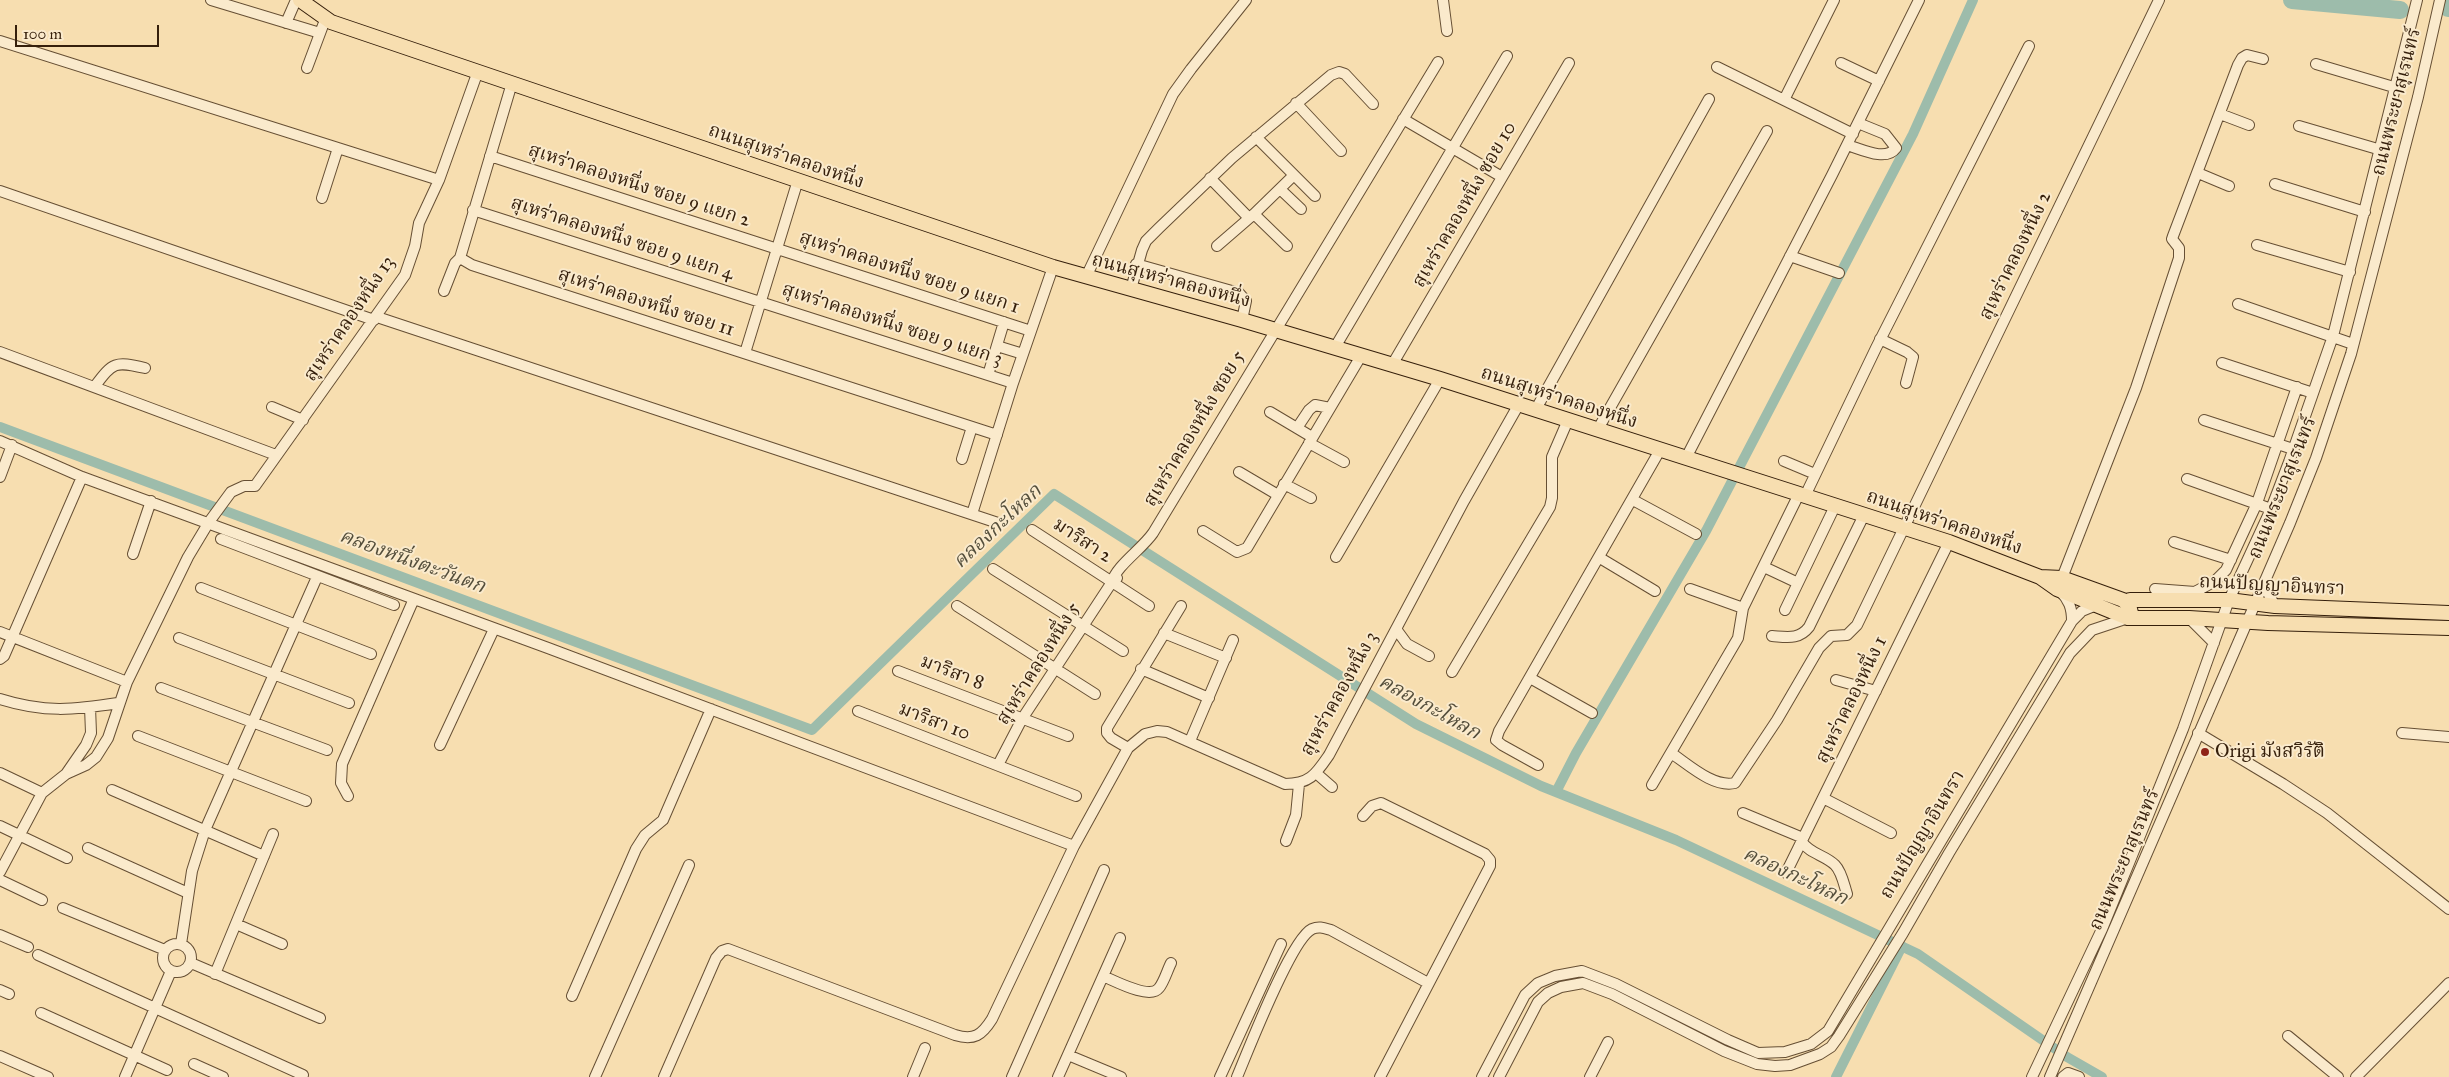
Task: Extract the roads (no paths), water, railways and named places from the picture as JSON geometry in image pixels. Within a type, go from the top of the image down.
[{"type":"main road","name":"ถนนสุเหร่าคลองหนึ่ง","points":[[298,0],[325,20],[1053,267],[1242,320],[1334,349],[1440,379],[1949,542],[2040,577],[2127,600]]},
{"type":"main road","name":"ถนนสุเหร่าคลองหนึ่ง","points":[[2059,583],[2096,604],[2128,618]]},
{"type":"main road","name":"ถนนปัญญาอินทรา","points":[[2127,600],[2229,600],[2275,606],[2449,613]]},
{"type":"main road","points":[[2127,600],[2131,613],[2128,618]]},
{"type":"main road","name":"ถนนปัญญาอินทรา","points":[[2128,618],[2190,618],[2268,623],[2449,628]]},
{"type":"street","points":[[211,0],[320,33]]},
{"type":"street","points":[[286,23],[298,0]]},
{"type":"street","points":[[1086,277],[1173,94],[1246,0]]},
{"type":"street","points":[[1443,0],[1447,31]]},
{"type":"street","points":[[1784,100],[1834,0]]},
{"type":"street","points":[[1686,458],[1853,134],[1918,0]]},
{"type":"street","name":"สุเหร่าคลองหนึ่ง 2","points":[[1671,753],[1710,778],[1728,785],[1734,783],[1777,720],[1819,648],[1831,636],[1852,633],[1905,528],[2159,0]]},
{"type":"street","name":"ถนนพระยาสุเรนทร์","points":[[2032,1077],[2129,864],[2229,600],[2271,509],[2314,393],[2333,336],[2350,272],[2417,0]]},
{"type":"street","name":"ถนนพระยาสุเรนทร์","points":[[2050,1077],[2316,458],[2353,344],[2418,97],[2440,0]]},
{"type":"street","points":[[306,68],[325,20]]},
{"type":"street","points":[[0,42],[439,180]]},
{"type":"street","points":[[1652,785],[1738,638],[1743,608],[1802,495],[1815,474],[1880,340],[2029,46]]},
{"type":"street","points":[[2072,621],[2072,610],[2059,583],[2136,388],[2178,265],[2180,252],[2173,236],[2242,58],[2251,55],[2263,59]]},
{"type":"street","points":[[1334,349],[1507,56]]},
{"type":"street","name":"สุเหร่าคลองหนึ่ง ซอย 5","points":[[1144,545],[1438,62]]},
{"type":"street","name":"สุเหร่าคลองหนึ่ง ซอย 10","points":[[1392,365],[1569,63]]},
{"type":"street","points":[[1841,63],[1879,81]]},
{"type":"street","points":[[2316,64],[2396,88]]},
{"type":"street","points":[[1717,67],[1853,134]]},
{"type":"street","name":"สุเหร่าคลองหนึ่ง 13","points":[[66,774],[86,765],[96,757],[108,738],[118,703],[188,557],[222,503],[237,488],[255,486],[405,275],[415,246],[418,223],[439,180],[478,71]]},
{"type":"street","points":[[1131,289],[1136,264],[1146,241],[1210,178],[1296,103],[1339,72],[1345,74],[1373,104]]},
{"type":"street","points":[[444,292],[455,263],[460,258],[512,83]]},
{"type":"street","points":[[1536,409],[1709,100]]},
{"type":"street","points":[[1296,103],[1341,151]]},
{"type":"street","points":[[2220,114],[2249,125]]},
{"type":"street","points":[[1403,119],[1502,177]]},
{"type":"street","points":[[1847,145],[1883,155],[1893,152],[1896,148],[1885,134],[1858,123]]},
{"type":"street","points":[[2299,126],[2381,150]]},
{"type":"street","points":[[1598,429],[1767,131]]},
{"type":"street","points":[[1256,138],[1315,196]]},
{"type":"street","points":[[322,198],[338,148]]},
{"type":"street","name":"สุเหร่าคลองหนึ่ง ซอย 9 แยก 2","points":[[490,156],[777,249]]},
{"type":"street","points":[[2198,173],[2229,186]]},
{"type":"street","points":[[1217,246],[1252,216],[1294,175]]},
{"type":"street","points":[[1210,178],[1287,246]]},
{"type":"street","points":[[745,353],[798,180]]},
{"type":"street","points":[[2275,184],[2365,212]]},
{"type":"street","points":[[1280,189],[1301,209]]},
{"type":"street","points":[[0,191],[998,524]]},
{"type":"street","name":"สุเหร่าคลองหนึ่ง ซอย 9 แยก 4","points":[[473,210],[761,301]]},
{"type":"street","points":[[2258,245],[2350,272]]},
{"type":"street","name":"สุเหร่าคลองหนึ่ง ซอย 9 แยก 1","points":[[777,249],[1031,331]]},
{"type":"street","points":[[1790,256],[1839,273]]},
{"type":"street","name":"สุเหร่าคลองหนึ่ง ซอย 11","points":[[460,258],[472,265],[997,435]]},
{"type":"street","points":[[1136,264],[1239,293],[1246,301],[1242,320]]},
{"type":"street","points":[[972,514],[1013,383],[1053,267]]},
{"type":"street","name":"สุเหร่าคลองหนึ่ง ซอย 9 แยก 3","points":[[761,301],[1013,383]]},
{"type":"street","points":[[2238,304],[2353,344]]},
{"type":"street","points":[[988,375],[1004,322]]},
{"type":"street","points":[[1880,340],[1907,352],[1912,357],[1906,383]]},
{"type":"street","points":[[997,346],[1023,354]]},
{"type":"street","points":[[0,352],[276,455]]},
{"type":"street","points":[[1203,532],[1237,552],[1242,552],[1247,548],[1360,356]]},
{"type":"street","points":[[95,386],[110,367],[116,364],[124,363],[145,368]]},
{"type":"street","points":[[2222,363],[2314,393]]},
{"type":"street","points":[[1336,557],[1440,379]]},
{"type":"street","points":[[2156,589],[2195,592],[2221,577],[2231,560],[2257,503],[2297,387]]},
{"type":"street","name":"สุเหร่าคลองหนึ่ง 3","points":[[1299,784],[1309,780],[1329,755],[1366,689],[1464,501],[1519,404]]},
{"type":"street","points":[[1298,428],[1308,410],[1315,405],[1330,408]]},
{"type":"street","points":[[272,407],[302,420]]},
{"type":"street","points":[[1270,412],[1298,428],[1311,440],[1344,462]]},
{"type":"street","points":[[1452,672],[1550,507],[1552,498],[1552,456],[1568,420]]},
{"type":"street","points":[[2204,420],[2293,449]]},
{"type":"street","points":[[962,459],[972,427]]},
{"type":"street","points":[[0,441],[82,477],[210,521],[413,601],[711,709],[1074,846]]},
{"type":"street","points":[[0,477],[12,445]]},
{"type":"street","points":[[1538,765],[1496,740],[1499,731],[1600,558],[1660,450]]},
{"type":"street","points":[[1784,461],[1815,474]]},
{"type":"street","points":[[1239,472],[1278,494]]},
{"type":"street","points":[[0,660],[12,637],[82,477]]},
{"type":"street","points":[[2187,479],[2271,509]]},
{"type":"street","points":[[1284,484],[1311,498]]},
{"type":"street","points":[[1633,500],[1696,534]]},
{"type":"street","points":[[133,554],[151,502]]},
{"type":"street","points":[[1785,610],[1836,506]]},
{"type":"street","points":[[1772,636],[1794,638],[1800,636],[1809,628],[1864,515]]},
{"type":"street","name":"มาริสา 2","points":[[1032,530],[1149,606]]},
{"type":"street","points":[[221,539],[394,605]]},
{"type":"street","name":"สุเหร่าคลองหนึ่ง 1","points":[[1786,873],[1949,542]]},
{"type":"street","points":[[2174,542],[2231,560]]},
{"type":"street","name":"สุเหร่าคลองหนึ่ง 5","points":[[998,765],[1022,719],[1112,582],[1114,575],[1144,545]]},
{"type":"street","points":[[1600,558],[1654,591]]},
{"type":"street","points":[[1764,567],[1798,583]]},
{"type":"street","points":[[993,569],[1123,651]]},
{"type":"street","points":[[181,944],[188,894],[205,830],[317,577]]},
{"type":"street","points":[[2266,578],[2268,593],[2275,606]]},
{"type":"street","points":[[201,588],[371,654]]},
{"type":"street","points":[[1690,589],[1743,608]]},
{"type":"street","name":"ถนนปัญญาอินทรา","points":[[1482,1077],[1525,995],[1538,984],[1555,976],[1582,971],[1599,976],[1758,1053],[1772,1054],[1811,1044],[1824,1035],[2072,621],[2082,611],[2096,604],[2127,600]]},
{"type":"street","points":[[348,796],[341,783],[342,764],[413,601]]},
{"type":"street","points":[[957,606],[1095,694]]},
{"type":"street","points":[[1128,748],[1111,738],[1106,733],[1107,728],[1141,669],[1181,606]]},
{"type":"street","name":"ถนนปัญญาอินทรา","points":[[1499,1077],[1538,1002],[1548,993],[1561,987],[1583,983],[1612,994],[1724,1051],[1757,1064],[1775,1066],[1803,1062],[1831,1047],[1903,934],[1949,853],[2070,653],[2092,630],[2128,618]]},
{"type":"street","points":[[2190,618],[2214,643]]},
{"type":"street","points":[[2236,644],[2254,629],[2268,623]]},
{"type":"street","points":[[440,745],[494,629]]},
{"type":"street","points":[[1396,629],[1407,644],[1429,656]]},
{"type":"street","points":[[0,632],[128,682]]},
{"type":"street","points":[[1164,633],[1226,658]]},
{"type":"street","points":[[179,638],[349,703]]},
{"type":"street","points":[[1190,741],[1234,640]]},
{"type":"street","points":[[1141,669],[1209,698]]},
{"type":"street","name":"มาริสา 8","points":[[898,671],[1068,736]]},
{"type":"street","points":[[1530,678],[1592,713]]},
{"type":"street","points":[[1836,680],[1876,691]]},
{"type":"street","points":[[161,688],[327,750]]},
{"type":"street","points":[[0,700],[44,710],[118,703]]},
{"type":"street","points":[[0,872],[42,793],[66,774],[86,745],[91,733],[90,707]]},
{"type":"street","points":[[572,996],[636,849],[641,840],[663,820],[711,709]]},
{"type":"street","name":"มาริสา 10","points":[[858,711],[1076,796]]},
{"type":"street","points":[[664,1077],[716,958],[722,951],[728,949],[955,1035],[976,1037],[981,1034],[992,1019],[1074,846],[1128,748],[1145,734],[1157,731],[1168,732],[1285,784],[1299,784],[1296,815],[1286,842]]},
{"type":"street","points":[[2198,733],[2284,784],[2327,813],[2449,909]]},
{"type":"street","points":[[2402,733],[2449,737]]},
{"type":"street","points":[[138,736],[306,800]]},
{"type":"street","points":[[0,773],[42,793]]},
{"type":"street","points":[[1316,773],[1332,787]]},
{"type":"street","points":[[112,790],[264,856]]},
{"type":"street","points":[[1823,798],[1891,833]]},
{"type":"street","points":[[1363,816],[1372,806],[1381,803],[1485,854],[1490,860],[1490,866],[1380,1077]]},
{"type":"street","points":[[1743,813],[1802,840],[1809,850],[1834,864],[1839,870],[1847,894]]},
{"type":"street","points":[[0,826],[67,858]]},
{"type":"street","points":[[215,974],[273,834]]},
{"type":"street","points":[[88,848],[188,894]]},
{"type":"street","points":[[595,1077],[689,865]]},
{"type":"street","points":[[1012,1077],[1104,870]]},
{"type":"street","points":[[0,880],[42,900]]},
{"type":"street","points":[[63,908],[165,950]]},
{"type":"street","points":[[236,924],[282,944]]},
{"type":"street","points":[[1237,1077],[1292,954],[1310,930],[1321,927],[1331,930],[1428,983]]},
{"type":"street","points":[[0,935],[28,947]]},
{"type":"street","points":[[1058,1077],[1120,938]]},
{"type":"street","points":[[172,944],[181,944],[190,951],[191,963],[183,971],[171,971],[163,962],[165,950],[172,944]]},
{"type":"street","points":[[1220,1077],[1281,944]]},
{"type":"street","points":[[38,955],[303,1075]]},
{"type":"street","points":[[191,963],[320,1018]]},
{"type":"street","points":[[1104,976],[1145,992],[1153,993],[1159,989],[1171,963]]},
{"type":"street","points":[[125,1077],[171,971]]},
{"type":"street","points":[[2356,1077],[2449,983]]},
{"type":"street","points":[[41,1013],[167,1070]]},
{"type":"street","points":[[2288,1036],[2338,1077]]},
{"type":"street","points":[[1590,1077],[1608,1042]]},
{"type":"street","points":[[913,1077],[925,1048]]},
{"type":"street","points":[[1068,1055],[1121,1077]]},
{"type":"street","points":[[0,1056],[48,1077]]},
{"type":"street","points":[[194,1064],[223,1077]]},
{"type":"street","points":[[2063,1077],[2068,1073],[2079,1077]]},
{"type":"waterway","points":[[1556,792],[1576,753],[1706,531],[1913,134],[1973,0]]},
{"type":"waterway","points":[[2292,0],[2400,10]]},
{"type":"waterway","name":"คลองกะโหลก","points":[[0,427],[812,730],[1054,494],[1416,724],[1541,786],[1676,840],[1918,954],[2067,1057],[2102,1077]]},
{"type":"waterway","points":[[1836,1077],[1902,946]]},
{"type":"place","name":"Origi มังสวิรัติ","points":[[2205,752]]},
{"type":"water label","name":"คลองหนึ่งตะวันตก","points":[[412,562]]}]
